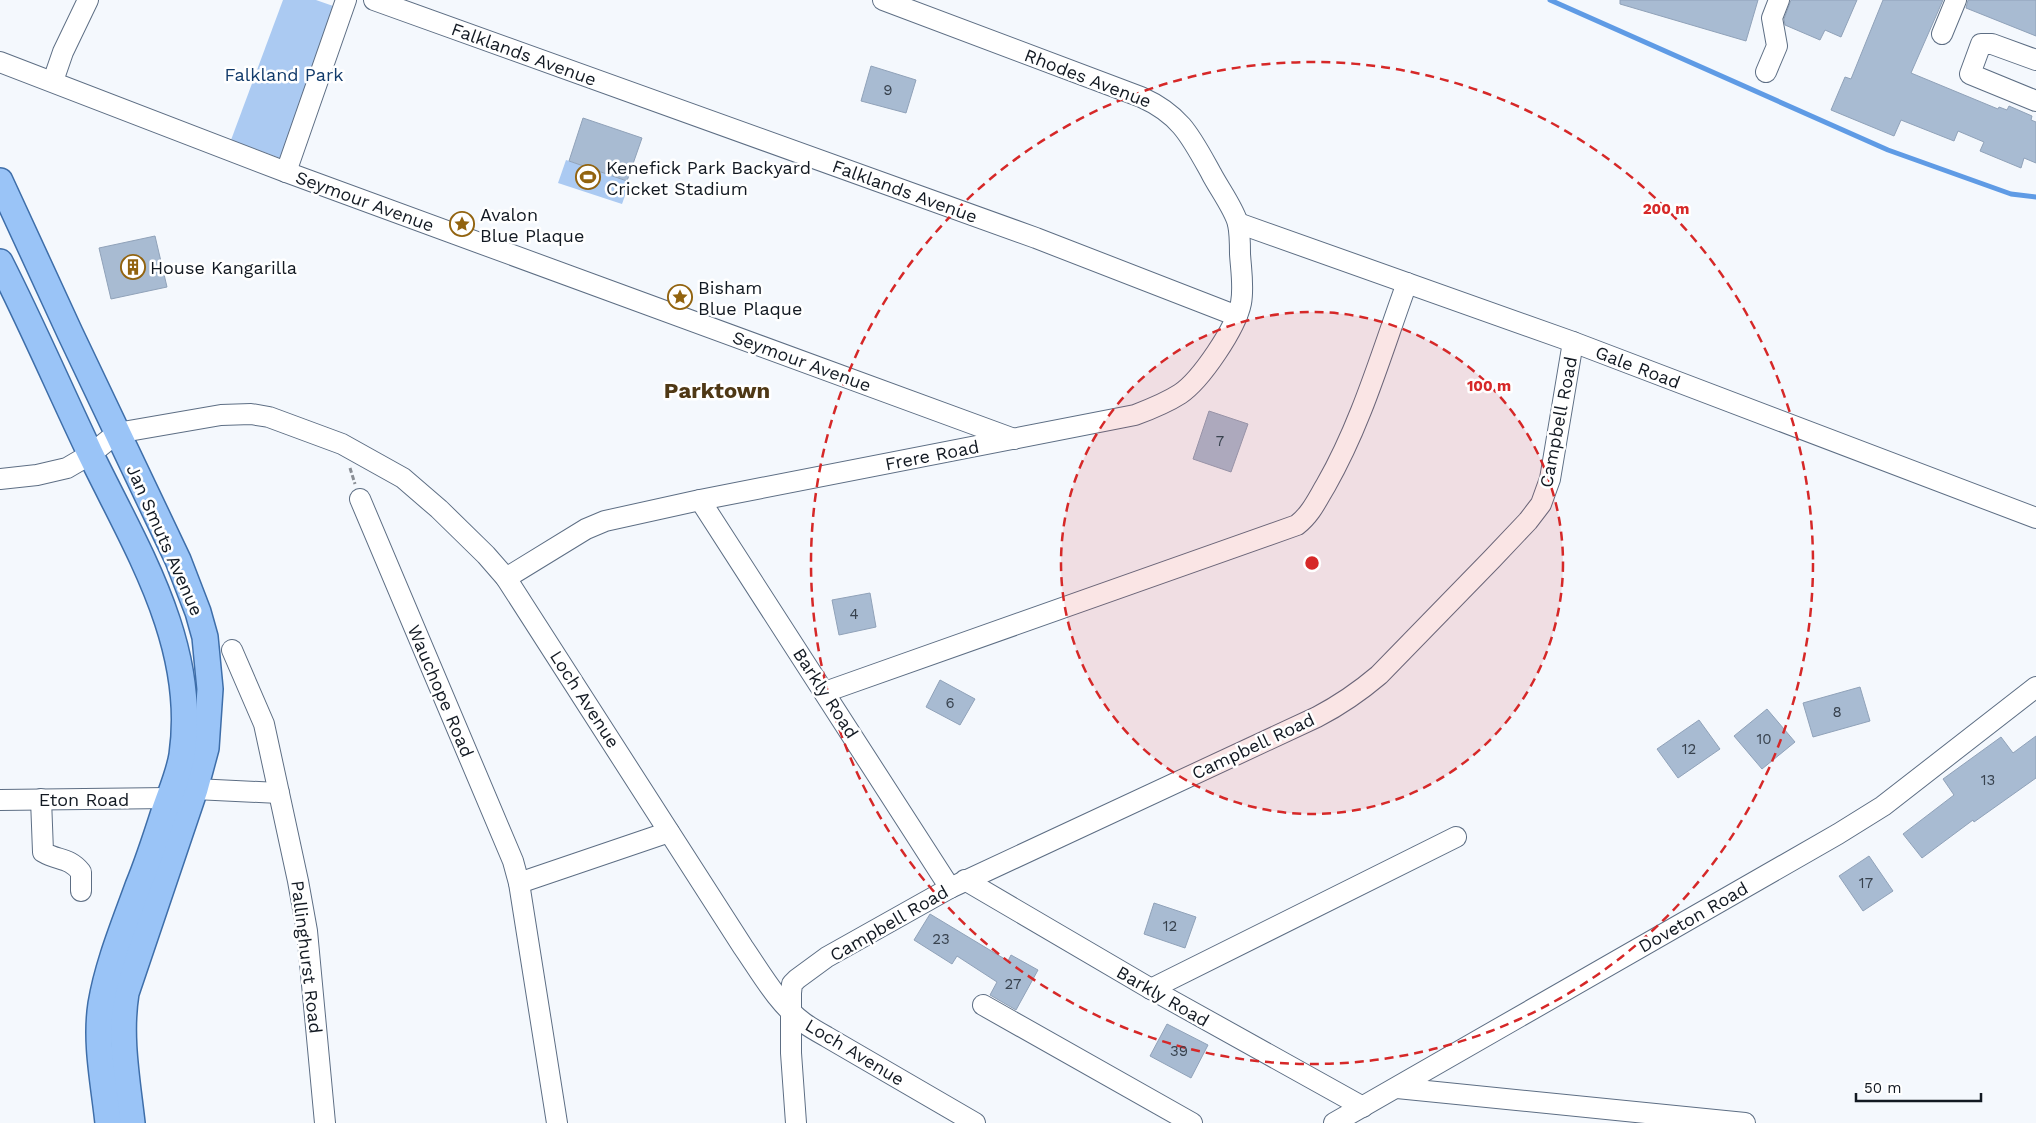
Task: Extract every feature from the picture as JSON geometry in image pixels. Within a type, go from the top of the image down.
[{"type":"main road","name":"Jan Smuts Avenue","points":[[0,181],[178,560],[198,612],[205,638],[209,665],[210,696],[206,748],[195,788],[126,992],[122,1028],[132,1123]]},
{"type":"main road","name":"Jan Smuts Avenue","points":[[0,262],[146,565],[168,626],[180,667],[184,692],[185,724],[181,758],[148,861],[118,940],[104,988],[100,1014],[100,1039],[108,1123]]},
{"type":"street","points":[[53,81],[63,52],[88,0]]},
{"type":"street","points":[[286,172],[346,0]]},
{"type":"street","name":"Falklands Avenue","points":[[374,0],[1036,238],[1237,316]]},
{"type":"street","name":"Rhodes Avenue","points":[[882,0],[1159,105],[1172,114],[1184,128],[1238,223]]},
{"type":"street","points":[[1766,72],[1777,46],[1772,18],[1779,0]]},
{"type":"street","points":[[1942,34],[1956,0]]},
{"type":"street","points":[[2036,60],[1992,44],[1981,44],[1970,74],[2036,101]]},
{"type":"street","name":"Seymour Avenue","points":[[0,62],[286,172],[1014,439]]},
{"type":"street","name":"Frere Road","points":[[506,578],[586,529],[605,521],[700,500],[1135,415],[1161,405],[1182,393],[1197,379],[1229,332],[1237,316],[1241,302],[1242,283],[1238,223]]},
{"type":"street","name":"Gale Road","points":[[1238,223],[1573,342],[2036,518]]},
{"type":"street","points":[[825,692],[1297,525],[1307,518],[1342,459],[1407,283]]},
{"type":"street","name":"Campbell Road","points":[[796,1123],[791,1011],[792,984],[827,957],[958,884],[1317,717],[1343,703],[1373,680],[1504,547],[1541,504],[1550,479],[1573,342]]},
{"type":"street","name":"Loch Avenue","points":[[117,433],[221,415],[251,414],[269,417],[342,444],[403,478],[439,508],[486,554],[506,578],[743,947],[774,992],[804,1023],[975,1123]]},
{"type":"street","points":[[0,479],[37,475],[67,468],[91,454],[117,433]]},
{"type":"street","name":"Wauchope Road","points":[[360,499],[513,861],[519,883],[557,1123]]},
{"type":"street","name":"Barkly Road","points":[[700,500],[825,692],[958,884],[1151,989],[1363,1108]]},
{"type":"street","name":"Pallinghurst Road","points":[[232,650],[264,724],[298,881],[307,931],[325,1123]]},
{"type":"street","name":"Doveton Road","points":[[1334,1123],[1363,1108],[1883,806],[2036,688]]},
{"type":"street","points":[[195,788],[279,793]]},
{"type":"street","name":"Eton Road","points":[[0,800],[169,798]]},
{"type":"street","points":[[42,799],[43,852],[74,863],[81,872],[81,891]]},
{"type":"street","points":[[519,883],[669,832]]},
{"type":"street","points":[[1151,989],[1456,837]]},
{"type":"street","points":[[983,1005],[1192,1123]]},
{"type":"street","points":[[1397,1088],[1745,1123]]},
{"type":"green space","name":"Falkland Park","points":[[283,0],[316,0],[336,7],[280,158],[231,140]]},
{"type":"green space","name":"Kenefick Park Backyard Cricket Stadium","points":[[566,160],[630,182],[622,204],[558,183]]},
{"type":"building","points":[[1620,0],[1758,0],[1746,41],[1620,4]]},
{"type":"building","points":[[1791,0],[1857,0],[1841,37],[1825,30],[1820,40],[1785,25],[1784,19]]},
{"type":"building","points":[[1883,0],[1943,0],[1911,73],[1998,109],[1999,107],[2007,110],[2009,106],[2032,116],[2031,120],[2036,122],[2036,163],[2024,158],[2021,168],[1980,151],[1984,142],[1958,131],[1954,141],[1901,120],[1894,136],[1831,110],[1845,77],[1851,79]]},
{"type":"building","points":[[1968,0],[2036,0],[2036,36],[1966,8]]},
{"type":"building","points":[[871,66],[916,80],[906,113],[861,101]]},
{"type":"building","points":[[583,118],[642,138],[627,181],[569,161]]},
{"type":"building","name":"House Kangarilla","points":[[155,236],[167,287],[111,299],[99,248]]},
{"type":"building","points":[[1209,411],[1248,424],[1231,472],[1193,459]]},
{"type":"building","points":[[870,593],[876,627],[839,635],[832,600]]},
{"type":"building","points":[[940,680],[975,699],[960,725],[926,707]]},
{"type":"building","points":[[1860,687],[1870,721],[1813,737],[1803,703]]},
{"type":"building","points":[[1767,709],[1795,742],[1762,769],[1734,736]]},
{"type":"building","points":[[1699,720],[1720,749],[1678,778],[1657,749]]},
{"type":"building","points":[[2036,736],[2036,778],[1974,822],[1973,820],[1922,858],[1903,834],[1954,795],[1943,779],[2001,737],[2013,753]]},
{"type":"building","points":[[1869,856],[1893,891],[1863,911],[1839,876]]},
{"type":"building","points":[[1154,903],[1196,917],[1185,948],[1144,934]]},
{"type":"building","points":[[930,914],[1008,961],[1011,955],[1038,970],[1016,1010],[990,995],[997,982],[957,956],[952,964],[914,940]]},
{"type":"building","points":[[1167,1024],[1208,1045],[1191,1078],[1150,1056]]},
{"type":"waterway","points":[[1550,0],[1888,150],[2011,194],[2036,197]]},
{"type":"place","name":"Kenefick Park Backyard Cricket Stadium","points":[[588,177]]},
{"type":"place","name":"Avalon Blue Plaque","points":[[462,224]]},
{"type":"place","name":"House Kangarilla","points":[[133,267]]},
{"type":"place","name":"Bisham Blue Plaque","points":[[680,297]]},
{"type":"district","name":"Parktown","points":[[717,390]]}]
